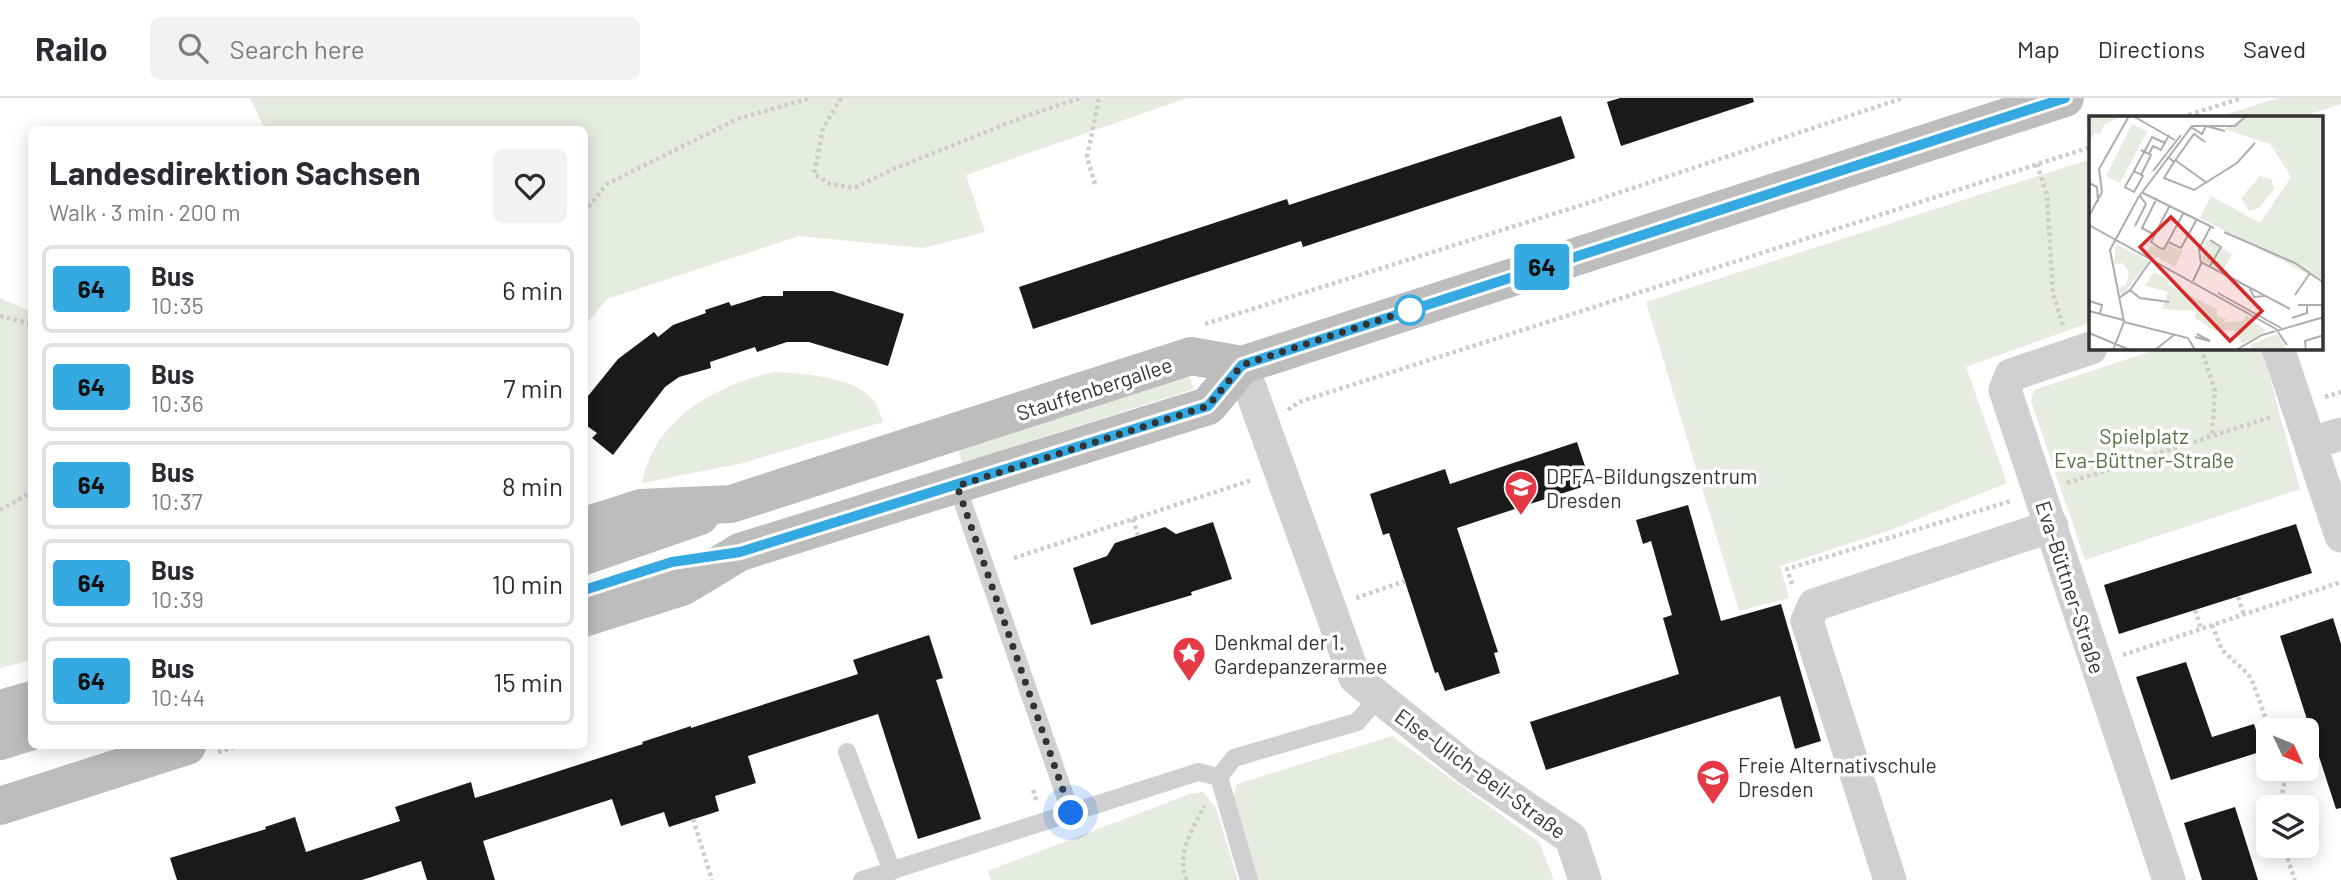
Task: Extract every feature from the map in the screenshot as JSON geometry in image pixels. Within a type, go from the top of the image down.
[{"type":"main road","points":[[588,589],[672,562],[740,552],[1208,406],[1242,365],[2044,101]]},
{"type":"main road","name":"Stauffenbergallee","points":[[588,525],[641,508],[731,504],[1191,356],[1242,365]]},
{"type":"main road","points":[[588,555],[654,534],[731,504]]},
{"type":"main road","points":[[588,617],[682,587],[740,552]]},
{"type":"main road","points":[[0,709],[28,701]]},
{"type":"main road","points":[[0,741],[28,732]]},
{"type":"main road","points":[[0,782],[94,749]]},
{"type":"main road","points":[[0,806],[178,749]]},
{"type":"street","points":[[2279,350],[2298,406],[2326,439],[2341,536]]},
{"type":"street","name":"Eva-Büttner-Straße","points":[[2082,351],[2011,375],[2006,390],[2169,880]]},
{"type":"street","name":"Else-Ulich-Beil-Straße","points":[[1242,365],[1354,677],[1467,768],[1571,838],[1585,880]]},
{"type":"street","points":[[1890,880],[1810,613],[2052,526]]},
{"type":"lane","points":[[957,486],[1071,813]]},
{"type":"lane","points":[[1219,777],[1234,758],[1357,722],[1379,697]]},
{"type":"lane","points":[[846,752],[892,870]]},
{"type":"lane","points":[[862,880],[1198,772],[1219,777]]},
{"type":"lane","points":[[1219,777],[1249,880]]},
{"type":"path","points":[[588,209],[607,184],[737,119],[811,98]]},
{"type":"path","points":[[841,98],[823,128],[814,174],[830,184],[854,188],[896,168],[1026,116],[1080,98]]},
{"type":"path","points":[[1095,184],[1087,157],[1099,98]]},
{"type":"path","points":[[1591,202],[1903,98]]},
{"type":"path","points":[[2196,115],[2242,98]]},
{"type":"path","points":[[1299,402],[2089,148]]},
{"type":"path","points":[[2037,164],[2046,195],[2053,294],[2082,351]]},
{"type":"path","points":[[1413,259],[1415,267]]},
{"type":"path","points":[[0,316],[28,323]]},
{"type":"path","points":[[2202,350],[2215,391],[2212,436]]},
{"type":"path","points":[[1810,613],[1787,569],[2040,492],[2280,415],[2298,406]]},
{"type":"path","points":[[1014,558],[1280,471]]},
{"type":"path","points":[[0,510],[28,494]]},
{"type":"path","points":[[1133,519],[1138,535]]},
{"type":"path","points":[[1329,607],[1405,582]]},
{"type":"path","points":[[2095,664],[2341,582]]},
{"type":"path","points":[[2238,597],[2244,615]]},
{"type":"path","points":[[2195,610],[2201,629]]},
{"type":"path","points":[[2212,625],[2222,650],[2248,674],[2266,718]]},
{"type":"path","points":[[693,819],[712,880]]},
{"type":"path","points":[[1187,880],[1182,870],[1186,841],[1193,828]]},
{"type":"path","points":[[2287,858],[2295,880]]},
{"type":"green space","points":[[250,98],[1187,98],[966,175],[985,232],[923,248],[799,236],[607,299],[588,322],[588,126],[264,126]]},
{"type":"green space","points":[[2278,98],[2341,98],[2341,104],[2303,116],[2221,116]]},
{"type":"green space","points":[[2089,160],[2089,323],[1966,367],[2007,483],[1891,530],[1780,566],[1789,598],[1739,611],[1646,302]]},
{"type":"green space","points":[[0,298],[28,311],[28,661],[0,668]]},
{"type":"green space","name":"Spielplatz Eva-Büttner-Straße","points":[[2155,350],[2263,350],[2300,489],[2085,560],[2031,401],[2034,390]]},
{"type":"green space","points":[[774,372],[828,378],[854,386],[874,401],[883,422],[739,464],[642,483],[649,460],[660,440],[691,408],[731,386]]},
{"type":"green space","points":[[1188,373],[1194,389],[962,463],[957,447]]},
{"type":"green space","points":[[1392,736],[1539,842],[1554,880],[1256,880],[1232,802],[1237,784]]},
{"type":"green space","points":[[1203,792],[1216,808],[1238,880],[991,880],[988,871],[1190,794]]},
{"type":"building","points":[[1620,98],[1753,98],[1754,102],[1621,146],[1607,102]]},
{"type":"building","points":[[1561,116],[1575,158],[1303,247],[1301,241],[1033,329],[1019,287],[1287,199],[1289,205]]},
{"type":"building","points":[[783,291],[832,291],[904,314],[888,366],[809,342],[787,342],[757,352],[755,347],[710,362],[711,368],[679,377],[665,387],[613,455],[592,438],[597,433],[588,427],[588,396],[618,359],[654,332],[658,337],[673,325],[729,302],[731,306],[763,296],[783,296]]},
{"type":"building","points":[[1577,442],[1591,484],[1457,528],[1498,652],[1494,653],[1500,673],[1445,691],[1438,672],[1435,673],[1389,533],[1383,535],[1370,494],[1445,469],[1450,484]]},
{"type":"building","points":[[1688,505],[1721,621],[1781,604],[1821,741],[1795,749],[1780,696],[1546,770],[1530,722],[1679,674],[1663,618],[1672,615],[1651,541],[1643,544],[1636,520]]},
{"type":"building","points":[[1213,522],[1232,579],[1191,592],[1192,595],[1091,625],[1073,568],[1107,556],[1115,543],[1165,527],[1176,534]]},
{"type":"building","points":[[2296,524],[2312,573],[2119,634],[2104,585]]},
{"type":"building","points":[[2333,618],[2341,644],[2341,808],[2336,809],[2319,756],[2319,718],[2307,718],[2280,636]]},
{"type":"building","points":[[929,635],[943,678],[936,680],[981,819],[918,839],[878,714],[748,756],[756,783],[715,796],[719,811],[669,827],[664,812],[621,826],[612,799],[483,841],[495,880],[427,880],[421,861],[362,880],[177,880],[170,858],[266,829],[265,827],[295,817],[306,852],[400,821],[395,807],[471,782],[475,798],[858,674],[853,660]]},
{"type":"building","points":[[2186,662],[2212,737],[2254,724],[2256,753],[2171,780],[2136,677]]},
{"type":"building","points":[[2235,807],[2258,880],[2202,880],[2184,823]]},
{"type":"bus line","name":"64","points":[[588,589],[672,562],[740,552],[1134,431],[1208,406],[1242,365],[2065,98]]},
{"type":"place","name":"DPFA-Bildungszentrum Dresden","points":[[1521,517]]},
{"type":"place","name":"Denkmal der 1. Gardepanzerarmee","points":[[1189,683]]},
{"type":"place","name":"Freie Alternativschule Dresden","points":[[1713,806]]},
{"type":"route","points":[[1071,813],[957,486],[1208,406],[1242,365],[1410,310]]}]
